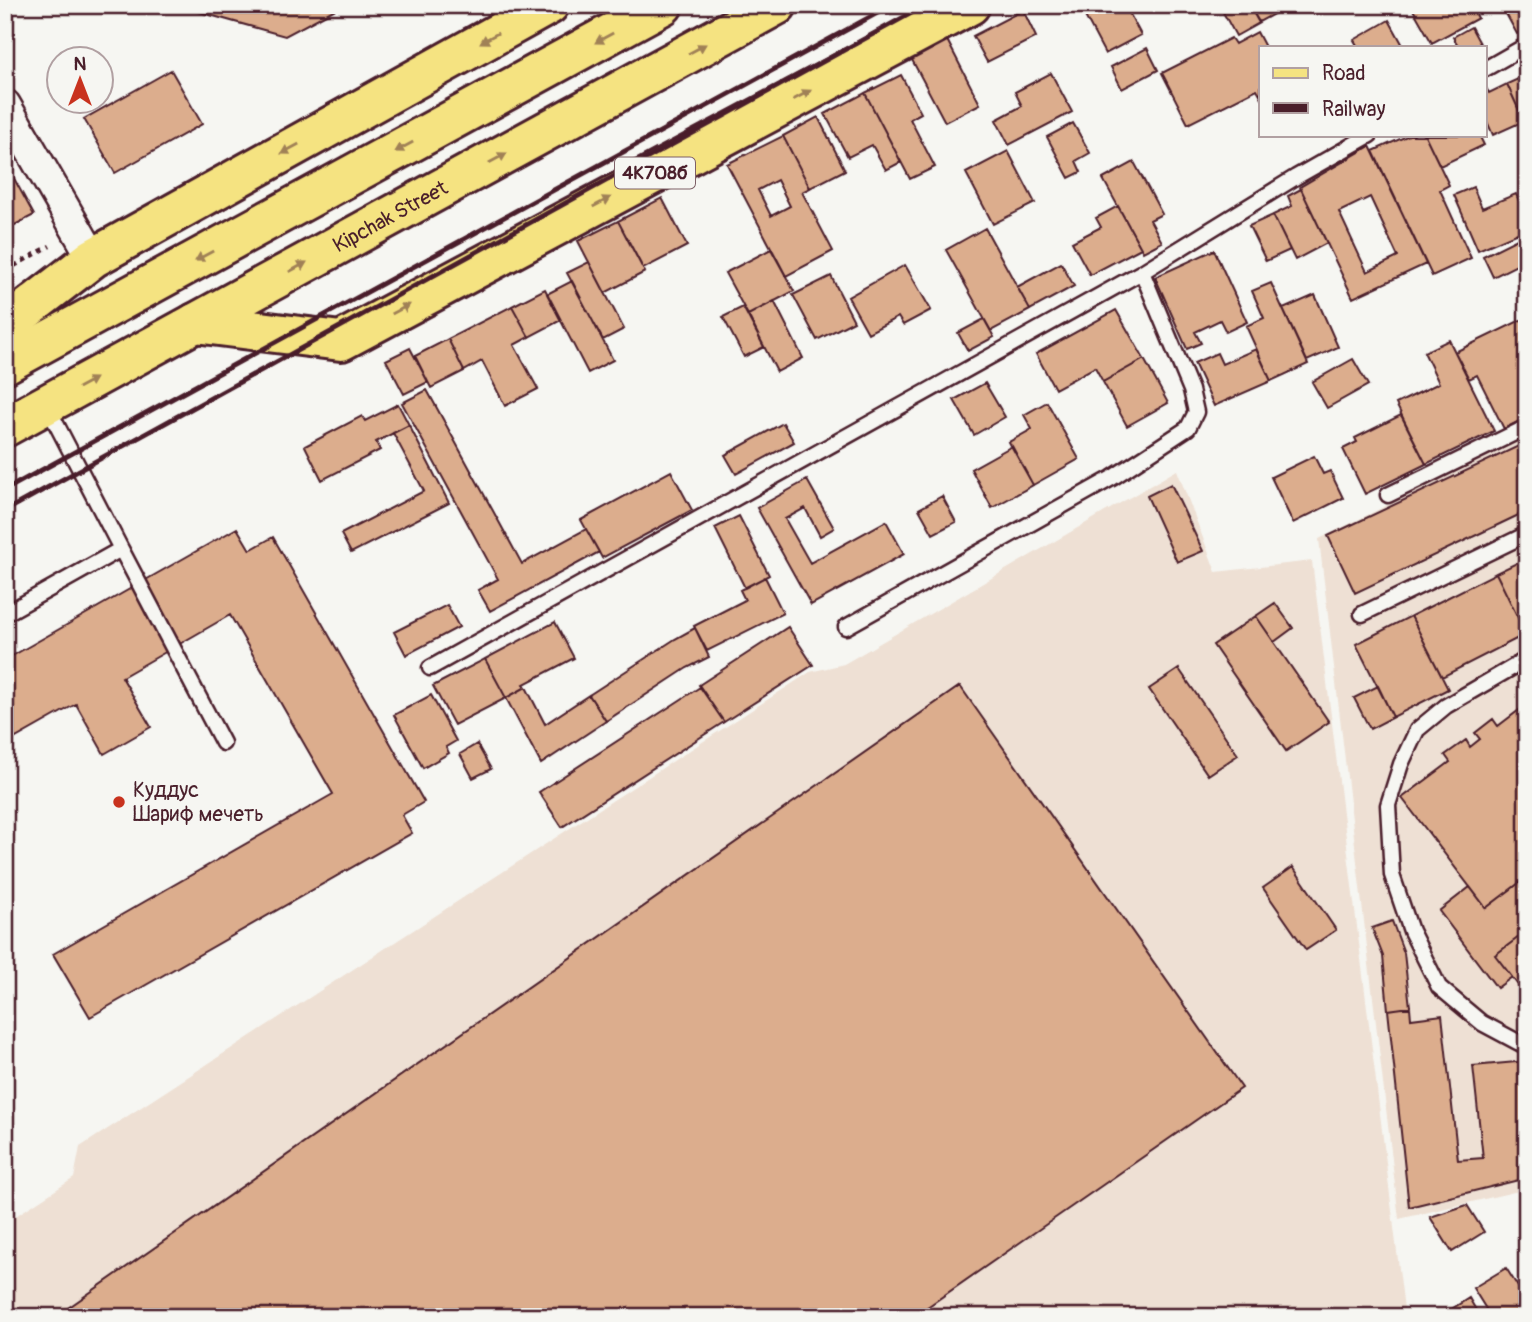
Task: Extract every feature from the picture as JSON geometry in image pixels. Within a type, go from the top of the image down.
[{"type":"main road","points":[[8,353],[85,245],[549,5]]},
{"type":"main road","points":[[8,353],[663,5]]},
{"type":"main road","name":"Kipchak Street","points":[[5,427],[777,5]]},
{"type":"main road","name":"4К708б","points":[[195,323],[341,341],[970,5]]},
{"type":"street","points":[[5,106],[85,245],[5,306]]},
{"type":"lane","points":[[1486,68],[1527,45]]},
{"type":"lane","points":[[430,668],[1142,272],[1368,136]]},
{"type":"lane","points":[[846,627],[1112,478],[1188,428],[1196,412],[1191,390],[1142,272]]},
{"type":"lane","points":[[46,405],[223,743]]},
{"type":"lane","points":[[1388,495],[1527,427]]},
{"type":"lane","points":[[1362,614],[1527,534]]},
{"type":"lane","points":[[5,614],[121,549]]},
{"type":"lane","points":[[1527,659],[1447,706],[1417,730],[1401,764],[1388,806],[1392,875],[1411,931],[1439,987],[1482,1023],[1527,1047]]},
{"type":"path","points":[[5,271],[85,245]]},
{"type":"shaded area","points":[[1527,436],[1527,1189],[1399,1219],[1319,539]]},
{"type":"shaded area","points":[[1177,470],[1216,572],[1312,561],[1405,1317],[5,1317],[5,1223],[74,1178],[80,1147],[810,672],[844,664]]},
{"type":"building","points":[[174,5],[343,5],[285,36]]},
{"type":"building","points":[[1079,5],[1125,5],[1141,35],[1105,54]]},
{"type":"building","points":[[1219,5],[1249,5],[1259,23],[1236,36]]},
{"type":"building","points":[[1249,5],[1290,5],[1259,22]]},
{"type":"building","points":[[1471,5],[1478,18],[1432,43],[1411,6]]},
{"type":"building","points":[[1512,5],[1527,5],[1527,29],[1517,34],[1504,10]]},
{"type":"building","points":[[1023,10],[1036,37],[987,62],[973,36]]},
{"type":"building","points":[[1389,20],[1403,46],[1357,46],[1354,40]]},
{"type":"building","points":[[1471,27],[1481,46],[1458,46],[1453,37]]},
{"type":"building","points":[[1257,32],[1264,46],[1259,46],[1259,92],[1257,89],[1188,124],[1162,73],[1231,38],[1235,44]]},
{"type":"building","points":[[947,40],[980,104],[945,122],[911,58]]},
{"type":"building","points":[[1147,48],[1158,70],[1122,89],[1111,67]]},
{"type":"building","points":[[171,70],[202,124],[115,173],[84,119],[89,116],[116,116],[116,101]]},
{"type":"building","points":[[1051,73],[1072,112],[1009,145],[996,120],[1022,106],[1015,92]]},
{"type":"building","points":[[901,75],[921,113],[910,119],[935,167],[910,179],[865,93]]},
{"type":"building","points":[[1527,75],[1527,126],[1526,126],[1507,84]]},
{"type":"building","points":[[1507,84],[1524,121],[1493,135],[1486,119],[1486,88],[1489,93]]},
{"type":"building","points":[[865,93],[901,162],[886,170],[872,145],[848,157],[825,114]]},
{"type":"building","points":[[818,117],[845,170],[810,188],[783,136]]},
{"type":"building","points":[[1073,123],[1090,153],[1076,161],[1081,172],[1069,178],[1047,137]]},
{"type":"building","points":[[783,136],[810,188],[802,192],[833,251],[786,276],[727,164]],"holes":[[[777,180],[790,206],[771,216],[758,190]]]},
{"type":"building","points":[[1407,136],[1425,136],[1449,185],[1440,190],[1471,258],[1432,276],[1373,151]]},
{"type":"building","points":[[1425,136],[1480,136],[1484,145],[1440,166]]},
{"type":"building","points":[[1370,146],[1426,264],[1353,298],[1300,187]],"holes":[[[1370,197],[1398,257],[1367,272],[1339,212]]]},
{"type":"building","points":[[1008,151],[1035,203],[993,224],[966,173]]},
{"type":"building","points":[[5,162],[34,215],[5,230]]},
{"type":"building","points":[[1134,162],[1162,214],[1150,220],[1162,242],[1143,252],[1103,179]]},
{"type":"building","points":[[1473,187],[1482,208],[1516,194],[1527,218],[1527,229],[1478,250],[1454,195]]},
{"type":"building","points":[[1301,189],[1327,243],[1295,260],[1273,215],[1292,206],[1288,196]]},
{"type":"building","points":[[662,198],[687,246],[643,269],[618,221]]},
{"type":"building","points":[[1118,206],[1141,248],[1090,275],[1072,242],[1101,227],[1096,218]]},
{"type":"building","points":[[1273,215],[1290,250],[1266,261],[1249,226]]},
{"type":"building","points":[[618,221],[645,272],[605,293],[578,241]]},
{"type":"building","points":[[985,228],[1030,310],[991,331],[946,250]]},
{"type":"building","points":[[1527,234],[1527,260],[1493,277],[1483,256]]},
{"type":"building","points":[[771,249],[794,291],[748,315],[725,273]]},
{"type":"building","points":[[1214,250],[1247,322],[1226,332],[1220,320],[1195,332],[1201,343],[1187,349],[1155,277]]},
{"type":"building","points":[[589,262],[624,329],[603,340],[567,273]]},
{"type":"building","points":[[1061,263],[1074,286],[1030,310],[1017,287]]},
{"type":"building","points":[[905,265],[931,310],[903,325],[898,317],[868,333],[848,297]]},
{"type":"building","points":[[831,276],[854,321],[817,340],[793,295]]},
{"type":"building","points":[[572,281],[613,360],[588,373],[547,294]]},
{"type":"building","points":[[1271,283],[1308,364],[1271,381],[1246,326],[1264,318],[1252,291]]},
{"type":"building","points":[[545,289],[561,320],[529,337],[512,306]]},
{"type":"building","points":[[1315,295],[1338,347],[1307,361],[1283,309]]},
{"type":"building","points":[[774,301],[803,358],[777,372],[748,315]]},
{"type":"building","points":[[512,306],[529,337],[514,345],[538,389],[505,406],[482,361],[464,371],[448,339]]},
{"type":"building","points":[[743,307],[764,347],[744,357],[723,317]]},
{"type":"building","points":[[1116,310],[1144,359],[1103,382],[1095,367],[1055,389],[1036,354]]},
{"type":"building","points":[[1527,317],[1527,417],[1504,429],[1477,375],[1469,379],[1455,352]]},
{"type":"building","points":[[984,319],[994,337],[968,351],[958,333]]},
{"type":"building","points":[[448,339],[464,371],[431,388],[415,356]]},
{"type":"building","points":[[1449,340],[1494,431],[1426,464],[1396,404],[1439,383],[1424,352]]},
{"type":"building","points":[[410,348],[428,382],[404,394],[386,360]]},
{"type":"building","points":[[1256,349],[1271,381],[1214,406],[1194,363],[1217,353],[1222,364]]},
{"type":"building","points":[[1144,359],[1168,403],[1127,426],[1103,382]]},
{"type":"building","points":[[1353,359],[1368,385],[1327,408],[1312,382]]},
{"type":"building","points":[[985,383],[1005,417],[974,435],[954,400]]},
{"type":"building","points":[[427,390],[522,564],[586,529],[599,552],[490,611],[478,590],[498,579],[402,403]]},
{"type":"building","points":[[1047,402],[1079,459],[1033,485],[1009,442],[1032,429],[1024,415]]},
{"type":"building","points":[[398,404],[409,425],[376,442],[380,450],[322,480],[305,446],[362,416],[365,421]]},
{"type":"building","points":[[1401,415],[1426,464],[1365,494],[1343,449],[1357,442],[1355,438]]},
{"type":"building","points":[[783,423],[794,442],[736,474],[725,455]]},
{"type":"building","points":[[409,425],[449,503],[351,553],[341,534],[424,491],[393,433]]},
{"type":"building","points":[[1527,442],[1527,511],[1355,593],[1328,536]]},
{"type":"building","points":[[1012,446],[1033,485],[992,508],[971,469]]},
{"type":"building","points":[[1314,456],[1323,474],[1330,471],[1343,498],[1293,523],[1271,477]]},
{"type":"building","points":[[671,471],[692,510],[602,558],[581,520]]},
{"type":"building","points":[[807,480],[834,528],[820,536],[805,508],[785,519],[810,563],[886,521],[904,554],[811,605],[757,508]]},
{"type":"building","points":[[1171,484],[1203,551],[1177,562],[1147,496]]},
{"type":"building","points":[[942,496],[956,522],[933,534],[919,509]]},
{"type":"building","points":[[739,516],[769,575],[745,588],[715,528]]},
{"type":"building","points":[[237,528],[250,550],[273,537],[424,802],[402,815],[412,833],[90,1017],[53,954],[333,794],[230,615],[122,677],[151,727],[104,754],[76,704],[5,744],[5,660]]},
{"type":"building","points":[[1527,558],[1527,621],[1521,624],[1496,573]]},
{"type":"building","points":[[1496,573],[1526,634],[1442,677],[1411,616]]},
{"type":"building","points":[[765,577],[783,613],[707,651],[694,626],[745,600],[740,590]]},
{"type":"building","points":[[1275,603],[1293,628],[1274,642],[1256,616]]},
{"type":"building","points":[[447,605],[459,627],[406,655],[394,632]]},
{"type":"building","points":[[1256,616],[1329,722],[1286,751],[1213,645]]},
{"type":"building","points":[[1411,616],[1448,689],[1393,717],[1356,644]]},
{"type":"building","points":[[555,622],[574,658],[524,684],[526,687],[506,698],[485,659]]},
{"type":"building","points":[[788,627],[813,665],[724,722],[699,685]]},
{"type":"building","points":[[695,628],[709,657],[687,668],[606,721],[589,695]]},
{"type":"building","points":[[485,659],[506,698],[454,725],[433,686]]},
{"type":"building","points":[[1179,669],[1238,755],[1208,775],[1149,689]]},
{"type":"building","points":[[960,686],[1242,1088],[913,1317],[55,1317]]},
{"type":"building","points":[[1378,686],[1393,717],[1370,729],[1354,698]]},
{"type":"building","points":[[526,687],[545,724],[589,695],[606,721],[541,764],[506,698]]},
{"type":"building","points":[[700,687],[724,722],[562,827],[539,792]]},
{"type":"building","points":[[431,695],[456,741],[446,747],[449,753],[423,768],[394,715]]},
{"type":"building","points":[[1527,704],[1527,877],[1486,908],[1402,798],[1450,762],[1445,755],[1466,740],[1470,747],[1480,739],[1475,733],[1493,719],[1498,726]]},
{"type":"building","points":[[477,744],[491,769],[473,778],[460,754]]},
{"type":"building","points":[[1293,867],[1336,930],[1306,950],[1263,888]]},
{"type":"building","points":[[1527,877],[1527,931],[1495,955],[1512,977],[1497,988],[1439,911],[1470,887],[1486,908]]},
{"type":"building","points":[[1392,921],[1404,953],[1410,1007],[1388,1010],[1383,956],[1372,928]]},
{"type":"building","points":[[1527,931],[1527,997],[1495,955]]},
{"type":"building","points":[[1410,1007],[1411,1019],[1442,1015],[1458,1160],[1483,1158],[1473,1066],[1527,1061],[1527,1178],[1409,1207],[1388,1010]]},
{"type":"building","points":[[1467,1205],[1484,1232],[1452,1252],[1430,1217]]},
{"type":"building","points":[[1506,1268],[1527,1301],[1527,1317],[1491,1317],[1473,1288]]},
{"type":"building","points":[[1469,1298],[1480,1317],[1439,1317]]},
{"type":"railway","points":[[5,490],[892,5]]},
{"type":"railway","points":[[5,511],[926,5]]},
{"type":"place","name":"Куддус Шариф мечеть","points":[[119,802]]}]
